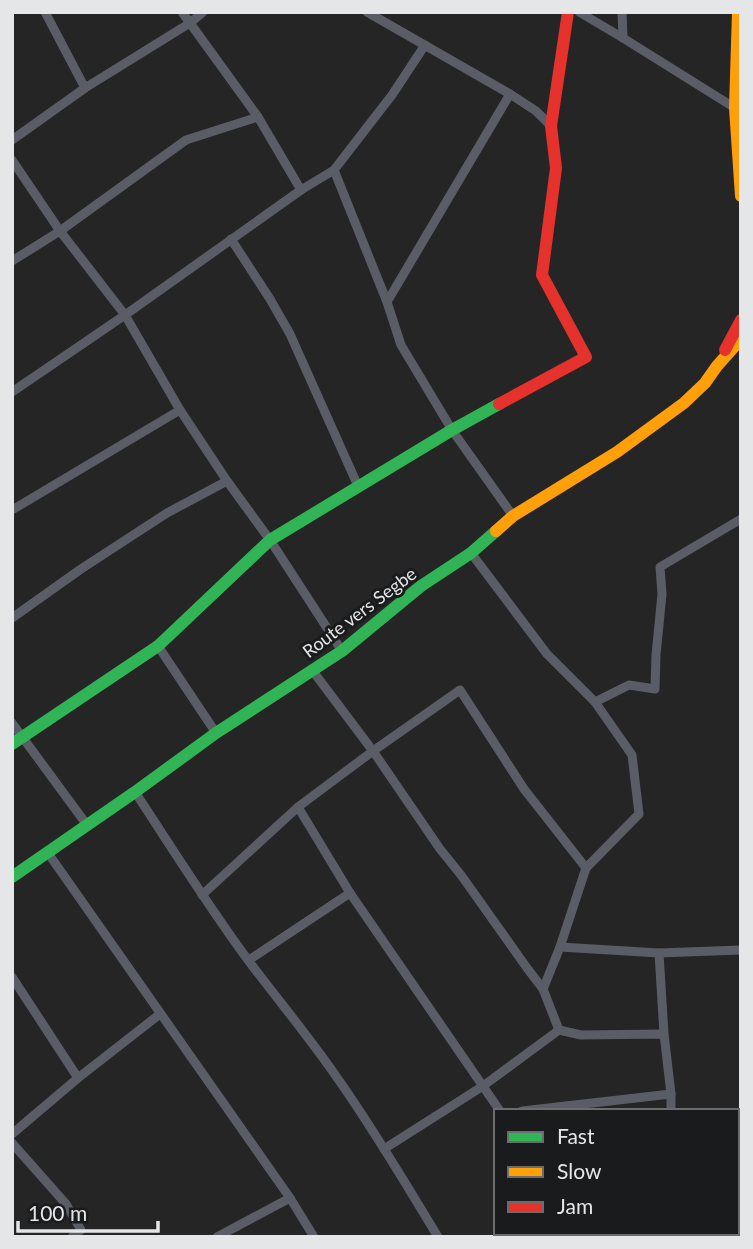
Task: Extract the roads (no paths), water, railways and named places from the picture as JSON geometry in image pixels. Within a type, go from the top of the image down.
[{"type":"street","points":[[45,12],[85,88]]},
{"type":"street","points":[[182,12],[258,117],[301,190]]},
{"type":"street","points":[[12,140],[85,88],[190,23],[203,12]]},
{"type":"street","points":[[367,12],[510,94],[536,111],[551,126]]},
{"type":"street","points":[[17,740],[158,646],[270,540],[452,430],[586,357],[542,275],[556,167],[551,126],[568,12]]},
{"type":"street","points":[[579,12],[735,108]]},
{"type":"street","points":[[622,12],[623,37]]},
{"type":"street","points":[[738,12],[735,108],[741,196]]},
{"type":"street","points":[[12,392],[301,190],[334,170],[392,95],[425,44]]},
{"type":"street","points":[[387,302],[510,94]]},
{"type":"street","points":[[12,261],[60,231],[187,140],[258,117]]},
{"type":"street","points":[[12,160],[60,231],[125,315],[180,410],[270,540],[342,651]]},
{"type":"street","points":[[334,170],[387,302],[401,345],[452,430],[513,516]]},
{"type":"street","points":[[231,239],[290,334],[358,486]]},
{"type":"street","name":"Route vers Segbe","points":[[717,366],[741,320]]},
{"type":"street","name":"Route vers Segbe","points":[[12,877],[216,733],[342,651],[421,586],[471,554],[513,516],[617,452],[684,403],[705,383],[741,339]]},
{"type":"street","points":[[12,510],[180,410]]},
{"type":"street","points":[[12,618],[80,569],[167,513],[227,481]]},
{"type":"street","points":[[595,702],[629,685],[655,688],[662,594],[660,567],[741,519]]},
{"type":"street","points":[[471,554],[547,654],[595,702],[632,755],[639,814],[586,868],[543,989]]},
{"type":"street","points":[[158,646],[216,733]]},
{"type":"street","points":[[312,670],[543,989],[559,1030]]},
{"type":"street","points":[[202,895],[298,807],[460,690],[524,789],[586,868]]},
{"type":"street","points":[[12,723],[17,740],[87,825]]},
{"type":"street","points":[[135,792],[202,895],[323,1058],[439,1237]]},
{"type":"street","points":[[298,807],[350,892],[499,1109]]},
{"type":"street","points":[[48,853],[290,1198],[314,1237]]},
{"type":"street","points":[[249,960],[350,892]]},
{"type":"street","points":[[560,947],[659,953],[741,950]]},
{"type":"street","points":[[659,953],[671,1109]]},
{"type":"street","points":[[12,977],[78,1078]]},
{"type":"street","points":[[12,1134],[160,1014]]},
{"type":"street","points":[[384,1149],[483,1086],[559,1030],[581,1035],[664,1034]]},
{"type":"street","points":[[540,1109],[671,1094]]},
{"type":"street","points":[[12,1143],[65,1204],[81,1230],[72,1237]]},
{"type":"street","points":[[217,1237],[290,1198]]}]
